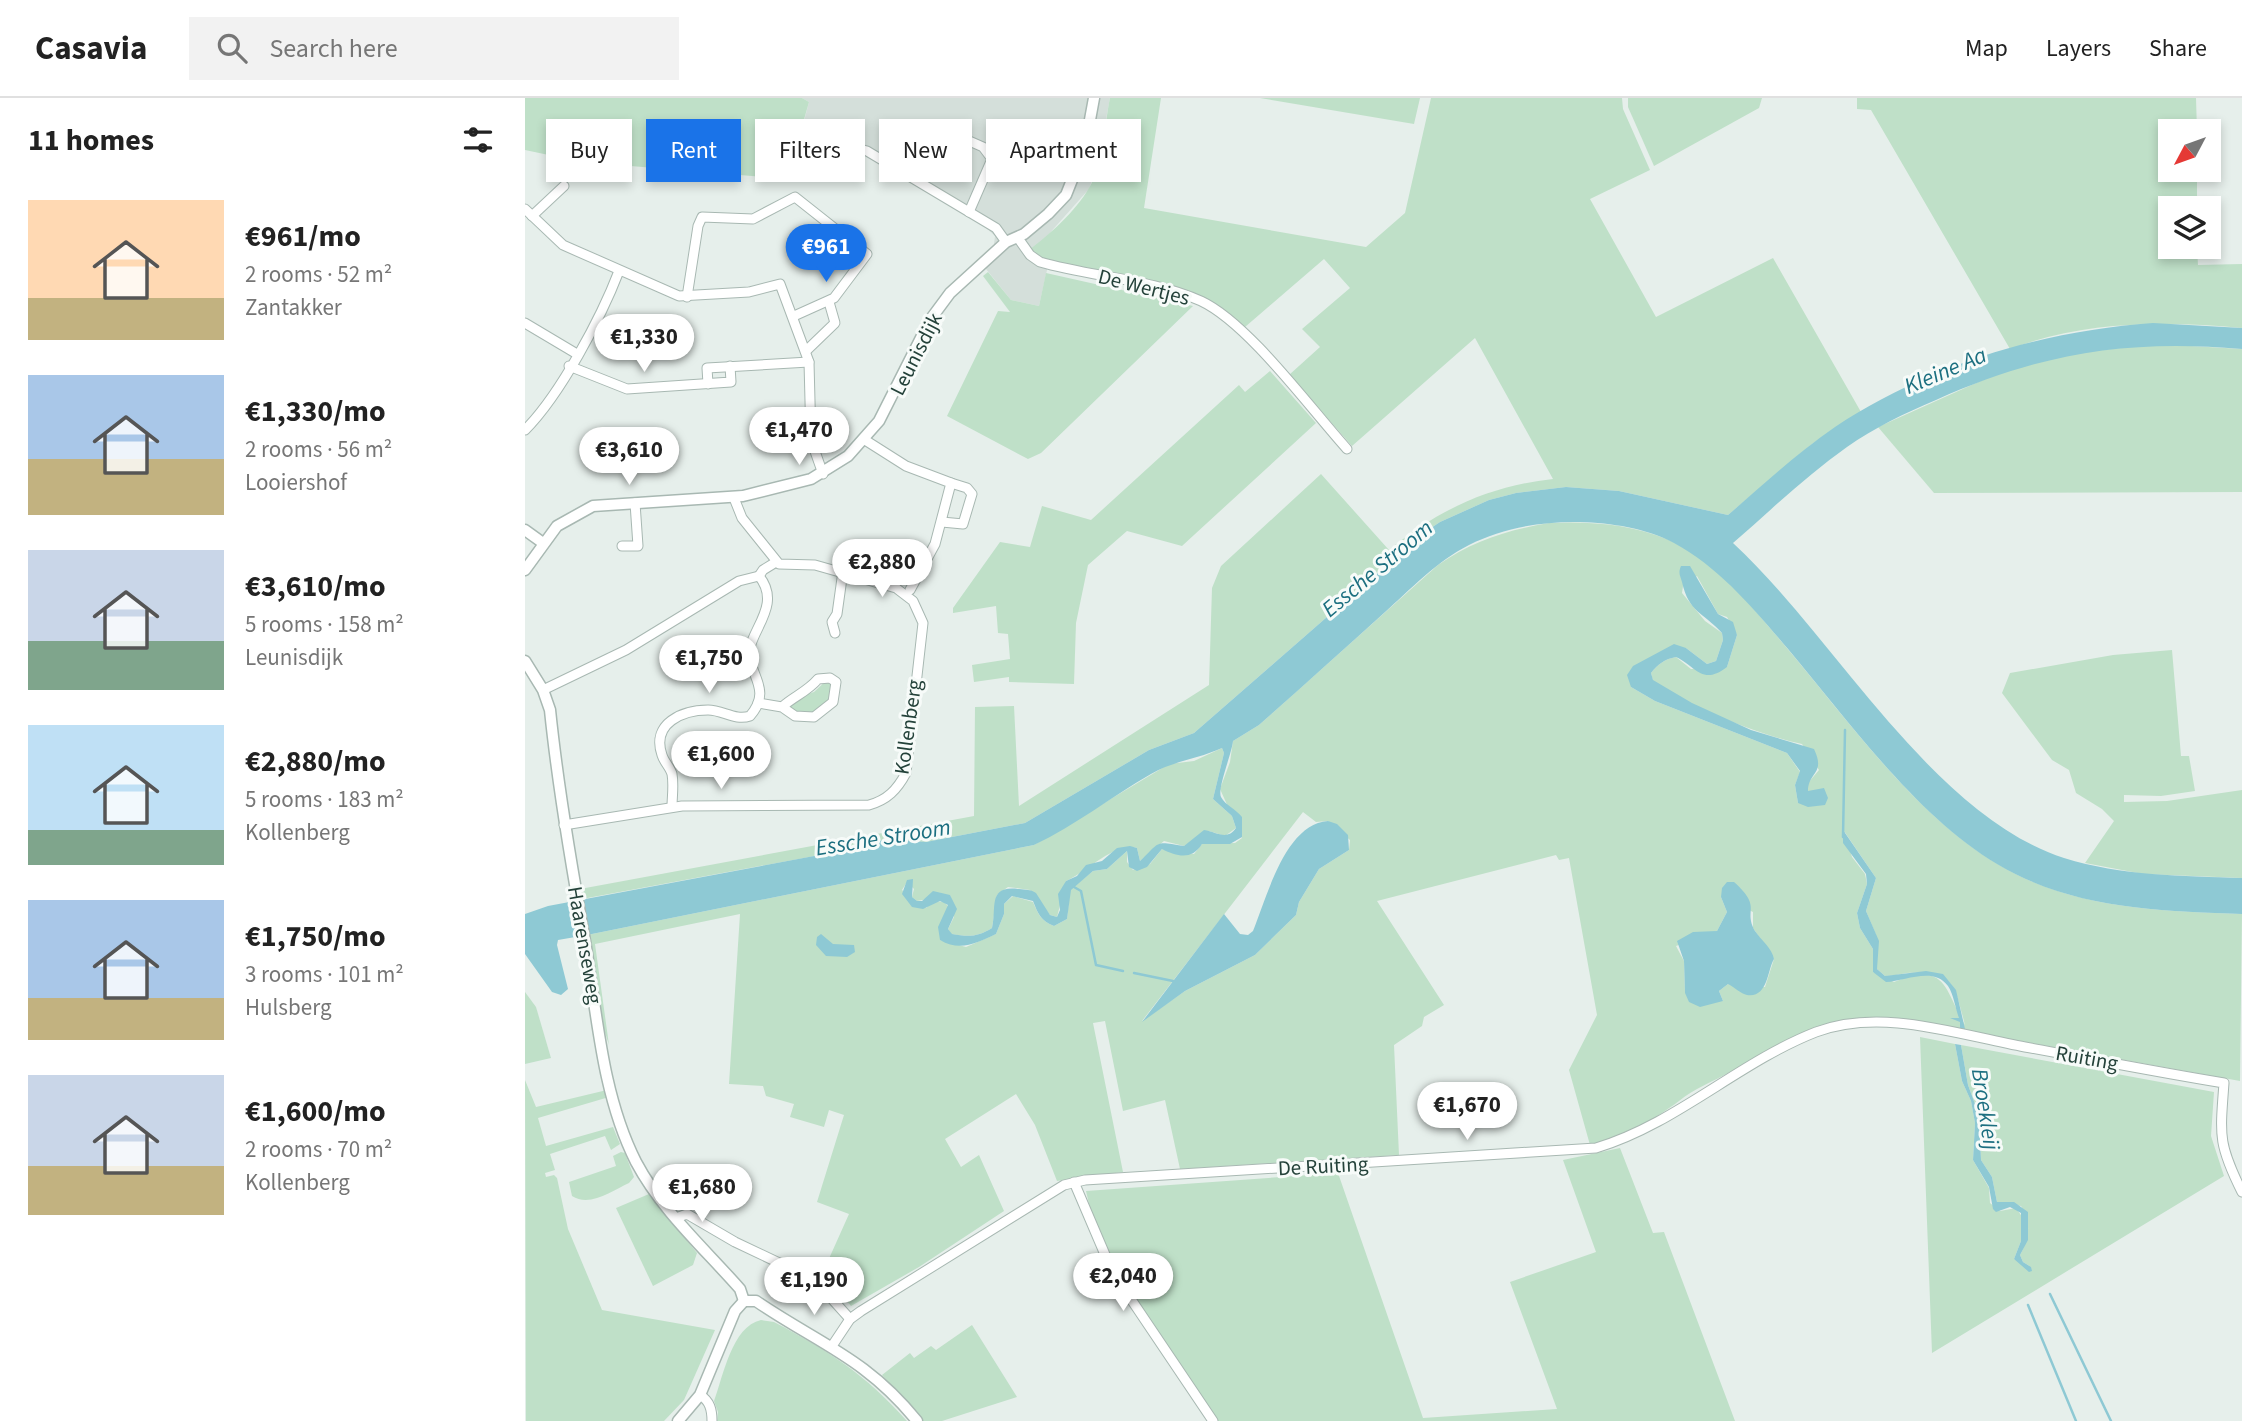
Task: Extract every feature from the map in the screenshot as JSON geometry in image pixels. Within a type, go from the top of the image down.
[{"type":"street","name":"Leunisdijk","points":[[525,570],[557,526],[578,512],[604,505],[734,498],[790,487],[823,474],[865,440],[891,403],[937,309],[957,285],[1006,242],[1018,237],[1060,202],[1074,180],[1085,147],[1094,98]]},
{"type":"street","points":[[969,212],[992,159],[983,147],[972,142]]},
{"type":"street","points":[[865,150],[996,228],[1006,242]]},
{"type":"street","points":[[564,186],[528,213],[563,245],[687,298],[749,292],[776,283],[783,290],[807,351],[811,440],[823,474]]},
{"type":"street","points":[[687,298],[698,226],[708,216],[753,219],[795,197],[867,254],[829,302],[794,316]]},
{"type":"street","name":"De Wertjes","points":[[1018,237],[1030,255],[1039,262],[1159,288],[1217,310],[1250,340],[1347,449]]},
{"type":"street","points":[[527,425],[545,409],[600,314],[619,271]]},
{"type":"street","points":[[807,351],[835,323],[829,302]]},
{"type":"street","points":[[525,323],[577,354]]},
{"type":"street","points":[[708,384],[707,368],[809,362]]},
{"type":"street","points":[[569,366],[627,389],[731,382],[730,366]]},
{"type":"street","points":[[865,440],[907,466],[967,488],[972,494],[963,524],[942,522]]},
{"type":"street","points":[[910,590],[929,561],[951,483]]},
{"type":"street","points":[[543,690],[626,650],[739,581],[759,576],[763,569],[776,562],[742,518],[734,498]]},
{"type":"street","points":[[622,547],[638,547],[635,503]]},
{"type":"street","points":[[525,530],[543,542]]},
{"type":"street","name":"Kollenberg","points":[[564,825],[672,807],[869,805],[889,797],[900,785],[906,773],[923,623],[913,601],[902,591],[843,571],[815,565],[784,566],[776,562]]},
{"type":"street","points":[[835,633],[832,622],[837,614],[843,571]]},
{"type":"street","points":[[672,807],[672,773],[661,749],[664,731],[670,721],[686,712],[708,710],[744,718],[750,716],[758,703],[760,685],[750,654],[767,607],[763,581],[759,576]]},
{"type":"street","name":"Haarenseweg","points":[[525,661],[543,690],[550,710],[564,825],[619,1122],[646,1179],[675,1218],[740,1289],[744,1301]]},
{"type":"street","points":[[758,703],[782,707],[795,716],[814,717],[834,702],[837,682],[830,678],[818,679],[808,691],[793,696],[782,707]]},
{"type":"street","name":"Ruiting","points":[[1837,1026],[1885,1023],[1914,1026],[2224,1083],[2220,1135],[2224,1156],[2242,1192]]},
{"type":"street","name":"De Ruiting","points":[[832,1346],[850,1319],[1052,1190],[1074,1182],[1596,1148],[1638,1133],[1782,1049],[1837,1026]]},
{"type":"street","points":[[1074,1182],[1112,1271],[1213,1421]]},
{"type":"street","points":[[675,1218],[687,1214],[735,1242],[809,1276],[823,1286],[850,1319]]},
{"type":"street","points":[[678,1421],[700,1395],[735,1311],[744,1301],[756,1301],[873,1374],[917,1421]]},
{"type":"street","points":[[700,1395],[706,1398],[712,1410],[712,1421]]},
{"type":"shaded area","points":[[802,98],[1110,98],[1106,119],[986,119],[986,182],[1092,182],[1089,189],[1048,235],[1049,261],[1039,306],[1011,300],[982,264],[993,252],[995,236],[984,226],[910,182],[972,182],[972,119],[879,119],[879,164],[865,156],[865,119],[804,119],[809,102]]},
{"type":"green space","points":[[525,98],[802,98],[809,102],[804,119],[755,119],[755,176],[741,175],[741,119],[646,119],[646,167],[632,166],[632,119],[546,119],[546,154],[525,150]]},
{"type":"green space","points":[[1110,98],[1161,98],[1144,208],[1366,247],[1405,213],[1431,98],[1622,98],[1623,109],[1650,170],[1590,199],[1656,317],[1773,258],[1861,412],[1812,444],[1728,515],[1619,491],[1566,487],[1516,493],[1489,500],[1440,522],[1422,534],[1194,733],[1149,750],[1025,823],[926,842],[886,839],[847,850],[582,899],[580,889],[974,816],[975,707],[1014,706],[1019,806],[1209,685],[1212,588],[1221,566],[1321,474],[1389,550],[1426,523],[1465,502],[1507,487],[1553,479],[1475,338],[1352,446],[1289,375],[1320,347],[1302,329],[1350,288],[1324,259],[1245,327],[1226,311],[1177,288],[1040,259],[1029,250],[1077,206],[1092,182],[1141,182],[1141,119],[1107,119]]},
{"type":"green space","points":[[1260,98],[1420,98],[1414,124]]},
{"type":"green space","points":[[1628,98],[1762,98],[1759,108],[1654,166],[1628,107]]},
{"type":"green space","points":[[1857,98],[2196,98],[2197,119],[2158,119],[2158,182],[2197,182],[2197,196],[2158,196],[2158,259],[2198,259],[2198,265],[2242,264],[2242,328],[2183,324],[2125,325],[2067,333],[2010,349],[1871,110],[1857,109]]},
{"type":"green space","points":[[988,272],[1011,300],[1039,306],[1046,273],[1193,306],[1041,453],[1028,459],[947,416],[998,311],[1010,312],[983,276]]},
{"type":"green space","points":[[2157,344],[2242,349],[2242,492],[1934,493],[1878,427],[2005,370],[2082,352]]},
{"type":"green space","points":[[1270,371],[1316,423],[1182,546],[1127,531],[1088,565],[1076,623],[1074,684],[1009,682],[1009,677],[974,682],[972,665],[1010,659],[1008,634],[998,633],[996,606],[953,613],[953,608],[1000,542],[1030,547],[1042,506],[1091,520],[1239,385],[1245,392]]},
{"type":"green space","points":[[1580,523],[1640,530],[1669,540],[1703,560],[1747,602],[1883,764],[1910,792],[1966,843],[1996,863],[2054,890],[2084,899],[2147,909],[2242,914],[2240,1081],[1899,1019],[1850,1020],[1810,1030],[1791,1038],[1697,1089],[1637,1128],[1614,1139],[1590,1145],[1569,1070],[1597,1015],[1569,858],[1559,860],[1556,855],[1377,901],[1444,1005],[1424,1017],[1422,1026],[1394,1045],[1399,1155],[1180,1169],[1165,1100],[1123,1111],[1105,1021],[1093,1023],[1123,1172],[1057,1181],[1035,1125],[1016,1094],[945,1139],[961,1167],[979,1155],[1004,1211],[919,1267],[851,1306],[823,1272],[849,1214],[817,1202],[844,1115],[829,1110],[824,1127],[790,1117],[794,1104],[766,1096],[763,1086],[729,1084],[740,914],[595,944],[609,1045],[602,1023],[587,935],[1034,845],[1169,764],[1194,761],[1222,748],[1224,753],[1213,799],[1232,816],[1236,828],[1225,836],[1209,831],[1184,846],[1164,841],[1140,861],[1137,848],[1129,847],[1110,853],[1066,881],[1057,917],[1050,915],[1030,890],[1008,887],[997,895],[992,928],[973,936],[951,934],[948,929],[954,917],[950,895],[917,901],[912,897],[914,889],[907,882],[902,890],[926,908],[934,901],[944,902],[948,906],[940,940],[966,947],[996,934],[1004,914],[1004,904],[1013,896],[1033,902],[1041,917],[1054,926],[1067,919],[1070,890],[1093,871],[1107,869],[1127,851],[1127,862],[1133,870],[1150,864],[1162,849],[1194,854],[1202,844],[1235,843],[1242,838],[1220,789],[1230,762],[1233,741],[1259,725],[1438,565],[1477,543],[1534,526]],"holes":[[[1697,576],[1718,614],[1727,617],[1737,635],[1727,667],[1691,669],[1676,657],[1656,667],[1651,673],[1653,681],[1682,700],[1724,719],[1802,744],[1819,770],[1808,783],[1808,792],[1824,789],[1798,803],[1795,785],[1800,772],[1787,753],[1655,701],[1631,687],[1635,666],[1686,648],[1707,664],[1716,661],[1723,640],[1722,633],[1705,621],[1682,593],[1683,586]],[[1303,812],[1316,822],[1328,821],[1350,840],[1349,850],[1319,869],[1299,902],[1296,915],[1255,955],[1185,991],[1142,1021]],[[1844,831],[1876,878],[1866,911],[1876,935],[1877,969],[1885,976],[1923,972],[1943,977],[1954,989],[1965,1025],[1947,990],[1934,977],[1911,976],[1894,982],[1873,972],[1873,949],[1860,928],[1857,913],[1867,884],[1865,874],[1852,857]],[[1721,897],[1753,912],[1753,928],[1774,959],[1765,987],[1728,984],[1719,991],[1723,1001],[1685,993],[1684,961],[1676,946],[1717,931],[1727,912]]]},
{"type":"green space","points":[[2172,650],[2181,756],[2189,756],[2195,791],[2161,796],[2124,795],[2124,802],[2167,801],[2242,790],[2242,878],[2143,874],[2085,863],[2114,821],[2102,809],[2076,793],[2069,770],[2052,760],[2002,693],[2010,673],[2113,655]]},
{"type":"green space","points":[[827,680],[832,681],[830,702],[813,714],[790,710],[789,706],[795,698],[814,692]]},
{"type":"green space","points":[[525,992],[536,1007],[551,1058],[525,1064]]},
{"type":"green space","points":[[1920,1037],[1955,1044],[1962,1081],[1971,1101],[1975,1123],[1973,1160],[1989,1188],[1990,1203],[2000,1211],[2016,1208],[2023,1218],[2021,1241],[2014,1259],[2031,1267],[2023,1262],[2020,1255],[2028,1230],[2027,1218],[2021,1206],[1997,1202],[1992,1177],[1981,1160],[1979,1115],[1968,1085],[1961,1045],[2214,1092],[2211,1136],[2224,1176],[1932,1353]]},
{"type":"green space","points":[[525,1080],[536,1107],[607,1090],[609,1097],[538,1118],[546,1146],[613,1127],[620,1144],[611,1150],[605,1136],[550,1154],[555,1170],[545,1173],[546,1177],[554,1175],[557,1178],[568,1229],[602,1310],[715,1330],[684,1400],[664,1421],[526,1421]]},
{"type":"green space","points":[[1620,1148],[1653,1233],[1664,1232],[1735,1421],[1216,1421],[1101,1256],[1086,1191],[1338,1173],[1423,1418],[1557,1409],[1510,1282],[1596,1252],[1563,1160]]},
{"type":"green space","points":[[625,1153],[634,1177],[629,1183],[594,1199],[572,1196],[569,1182],[616,1166],[613,1156]]},
{"type":"green space","points":[[649,1194],[697,1253],[693,1265],[653,1286],[616,1208]]},
{"type":"green space","points":[[761,1320],[774,1322],[845,1365],[876,1390],[907,1421],[717,1421],[718,1412],[714,1401],[730,1354],[743,1332],[751,1324]]},
{"type":"green space","points":[[972,1325],[1017,1397],[942,1421],[922,1421],[882,1375],[910,1353],[914,1358],[931,1346],[936,1350]]},
{"type":"water","name":"Kleine Aa","points":[[2153,323],[2242,328],[2242,349],[2200,346],[2122,348],[2049,361],[1975,384],[1924,405],[1857,440],[1817,470],[1733,543],[1771,581],[1927,764],[1970,804],[2016,836],[2064,858],[2086,864],[2130,872],[2242,878],[2242,914],[2147,909],[2085,899],[2026,879],[1997,864],[1967,844],[1911,794],[1762,619],[1706,564],[1674,543],[1640,530],[1616,525],[1566,522],[1509,530],[1482,539],[1446,559],[1259,725],[1233,741],[1220,793],[1223,800],[1242,817],[1242,837],[1230,844],[1202,844],[1194,853],[1184,856],[1162,849],[1147,867],[1137,871],[1129,867],[1127,851],[1107,869],[1093,871],[1071,890],[1067,919],[1054,926],[1046,922],[1033,901],[1012,896],[1004,904],[1004,914],[996,934],[961,946],[947,944],[940,940],[938,927],[948,905],[940,901],[923,909],[912,907],[902,894],[907,880],[913,879],[912,897],[917,901],[922,901],[933,891],[950,895],[957,909],[948,929],[952,934],[958,935],[977,935],[992,928],[995,899],[1002,890],[1034,892],[1050,915],[1057,917],[1060,910],[1058,894],[1066,881],[1077,876],[1086,865],[1102,861],[1117,848],[1137,848],[1140,861],[1162,843],[1184,846],[1204,830],[1221,835],[1233,832],[1236,828],[1232,816],[1213,799],[1224,753],[1222,748],[1159,770],[1034,845],[558,940],[568,989],[561,995],[552,992],[525,954],[525,914],[548,906],[846,850],[886,839],[926,842],[1025,823],[1149,750],[1194,733],[1422,534],[1440,522],[1489,500],[1516,493],[1566,487],[1619,491],[1728,515],[1835,427],[1909,386],[1947,369],[2028,343],[2111,327]]},
{"type":"water","points":[[1681,566],[1690,566],[1718,614],[1733,622],[1737,635],[1727,667],[1718,672],[1705,675],[1676,657],[1656,667],[1651,673],[1653,680],[1692,703],[1751,730],[1814,749],[1818,763],[1808,791],[1824,788],[1828,798],[1825,805],[1808,807],[1798,803],[1795,785],[1800,771],[1787,753],[1655,701],[1631,687],[1627,675],[1633,666],[1674,644],[1686,648],[1707,664],[1716,661],[1723,640],[1722,633],[1697,611],[1689,600],[1680,574]]},
{"type":"water","points":[[1328,821],[1337,824],[1348,835],[1349,850],[1319,869],[1299,902],[1296,915],[1255,955],[1185,991],[1142,1022],[1224,914],[1240,934],[1248,935],[1253,931],[1289,848],[1313,825]]},
{"type":"water","points":[[1843,830],[1876,878],[1866,911],[1879,941],[1877,969],[1885,976],[1926,971],[1943,974],[1956,990],[1965,1029],[1960,1028],[1960,1022],[1950,1018],[1959,1018],[1950,990],[1942,980],[1919,976],[1886,982],[1873,972],[1873,949],[1860,928],[1857,913],[1867,884],[1866,874],[1843,843]]},
{"type":"water","points":[[1727,882],[1734,882],[1748,898],[1752,924],[1774,959],[1766,983],[1759,992],[1747,995],[1728,984],[1719,991],[1723,1001],[1700,1007],[1689,1002],[1685,993],[1684,961],[1677,941],[1693,932],[1717,931],[1727,912],[1721,897],[1722,888]]},
{"type":"water","points":[[821,934],[833,944],[854,945],[855,952],[847,957],[826,956],[816,945],[817,937]]},
{"type":"water","points":[[1955,1044],[1961,1045],[1968,1085],[1979,1115],[1981,1160],[1992,1177],[1997,1202],[2014,1202],[2028,1212],[2028,1240],[2020,1255],[2023,1262],[2031,1267],[2032,1271],[2029,1272],[2014,1259],[2021,1241],[2021,1213],[2010,1207],[1996,1212],[1993,1209],[1989,1187],[1973,1160],[1975,1123],[1971,1101],[1962,1081]]},
{"type":"waterway","name":"Broekleij","points":[[1843,837],[1845,730]]},
{"type":"waterway","points":[[1074,887],[1081,891],[1096,965],[1123,971]]},
{"type":"waterway","points":[[1134,973],[1173,981]]},
{"type":"waterway","name":"Broekleij","points":[[2050,1294],[2111,1421]]},
{"type":"waterway","points":[[2028,1305],[2076,1421]]},
{"type":"water label","name":"Essche Stroom","points":[[1377,568]]},
{"type":"water label","name":"Essche Stroom","points":[[883,837]]}]
